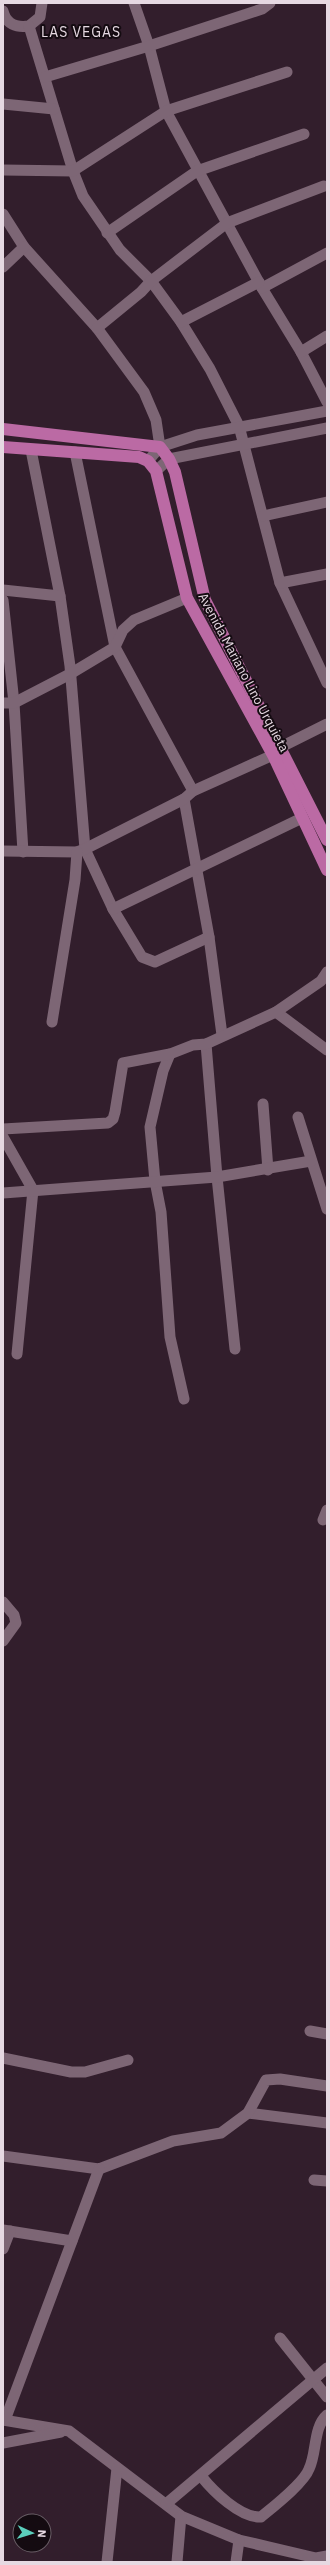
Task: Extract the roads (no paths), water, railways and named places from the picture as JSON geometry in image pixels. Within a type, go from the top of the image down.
[{"type":"main road","points":[[3,429],[160,447]]},
{"type":"main road","name":"Avenida Mariano Lino Urquieta","points":[[3,447],[31,450],[118,454],[139,457],[148,462],[156,471],[187,598],[327,840]]},
{"type":"main road","name":"Avenida Mariano Lino Urquieta","points":[[160,447],[169,459],[175,472],[205,600],[276,752],[302,818],[327,870]]},
{"type":"street","points":[[4,16],[15,26],[29,26],[40,17],[42,3]]},
{"type":"street","points":[[134,3],[149,46],[166,111],[260,285],[301,352],[327,402]]},
{"type":"street","points":[[45,77],[149,46],[262,9],[270,3]]},
{"type":"street","points":[[29,26],[73,172],[83,196],[107,233],[129,260],[151,280],[181,322],[210,369],[239,426],[280,584],[327,683]]},
{"type":"street","points":[[3,170],[73,172],[166,111],[287,72]]},
{"type":"street","points":[[3,104],[54,109]]},
{"type":"street","points":[[107,233],[197,170],[304,134]]},
{"type":"street","points":[[97,328],[141,292],[151,280],[227,223],[324,186]]},
{"type":"street","points":[[3,214],[24,247],[97,328],[144,392],[156,420],[160,447]]},
{"type":"street","points":[[3,267],[24,247]]},
{"type":"street","points":[[181,322],[327,253]]},
{"type":"street","points":[[301,352],[327,336]]},
{"type":"street","points":[[148,462],[160,447],[239,426],[327,411]]},
{"type":"street","points":[[156,471],[169,459],[327,428]]},
{"type":"street","points":[[31,450],[60,596],[70,674],[81,850],[52,1022]]},
{"type":"street","points":[[75,452],[115,648],[193,791]]},
{"type":"street","points":[[263,516],[327,502]]},
{"type":"street","points":[[280,584],[327,574]]},
{"type":"street","points":[[3,590],[60,596]]},
{"type":"street","points":[[9,703],[70,674],[115,648],[123,630],[134,620],[187,598]]},
{"type":"street","points":[[3,600],[9,703],[23,852]]},
{"type":"street","points":[[3,851],[23,852],[81,850],[184,799],[193,791],[276,752],[327,724]]},
{"type":"street","points":[[184,799],[209,937],[222,1035]]},
{"type":"street","points":[[113,909],[302,818]]},
{"type":"street","points":[[81,850],[138,953],[151,962],[209,937]]},
{"type":"street","points":[[3,1129],[108,1123],[113,1118],[115,1112],[123,1063],[170,1054],[193,1045],[206,1044],[222,1035],[276,1012],[324,980],[327,972]]},
{"type":"street","points":[[276,1012],[327,1050]]},
{"type":"street","points":[[206,1044],[217,1177],[235,1349]]},
{"type":"street","points":[[170,1054],[163,1071],[150,1127],[155,1181],[161,1212],[170,1337],[184,1399]]},
{"type":"street","points":[[263,1104],[268,1170]]},
{"type":"street","points":[[298,1116],[327,1209]]},
{"type":"street","points":[[3,1137],[33,1190],[17,1354]]},
{"type":"street","points":[[3,1193],[33,1190],[88,1188],[155,1181],[217,1177],[268,1170],[311,1161]]},
{"type":"street","points":[[3,1602],[14,1615],[16,1623],[3,1641]]},
{"type":"street","points":[[310,2031],[327,2034]]},
{"type":"street","points":[[3,2058],[71,2072],[85,2072],[128,2060]]},
{"type":"street","points":[[3,2156],[99,2169],[173,2140],[221,2133],[248,2113],[266,2080],[280,2079],[327,2086]]},
{"type":"street","points":[[248,2113],[327,2123]]},
{"type":"street","points":[[99,2169],[4,2420],[69,2431],[181,2516],[239,2540],[316,2558],[327,2556]]},
{"type":"street","points":[[314,2180],[327,2182]]},
{"type":"street","points":[[3,2249],[7,2231],[72,2240]]},
{"type":"street","points":[[280,2338],[327,2397]]},
{"type":"street","points":[[166,2504],[327,2368]]},
{"type":"street","points":[[201,2476],[212,2489],[230,2504],[261,2517],[306,2476],[311,2464],[322,2420],[327,2415]]},
{"type":"street","points":[[3,2443],[69,2431]]},
{"type":"street","points":[[107,2562],[117,2468]]},
{"type":"street","points":[[177,2562],[181,2516]]},
{"type":"street","points":[[236,2562],[239,2540]]},
{"type":"district","name":"LAS VEGAS","points":[[81,32]]}]
